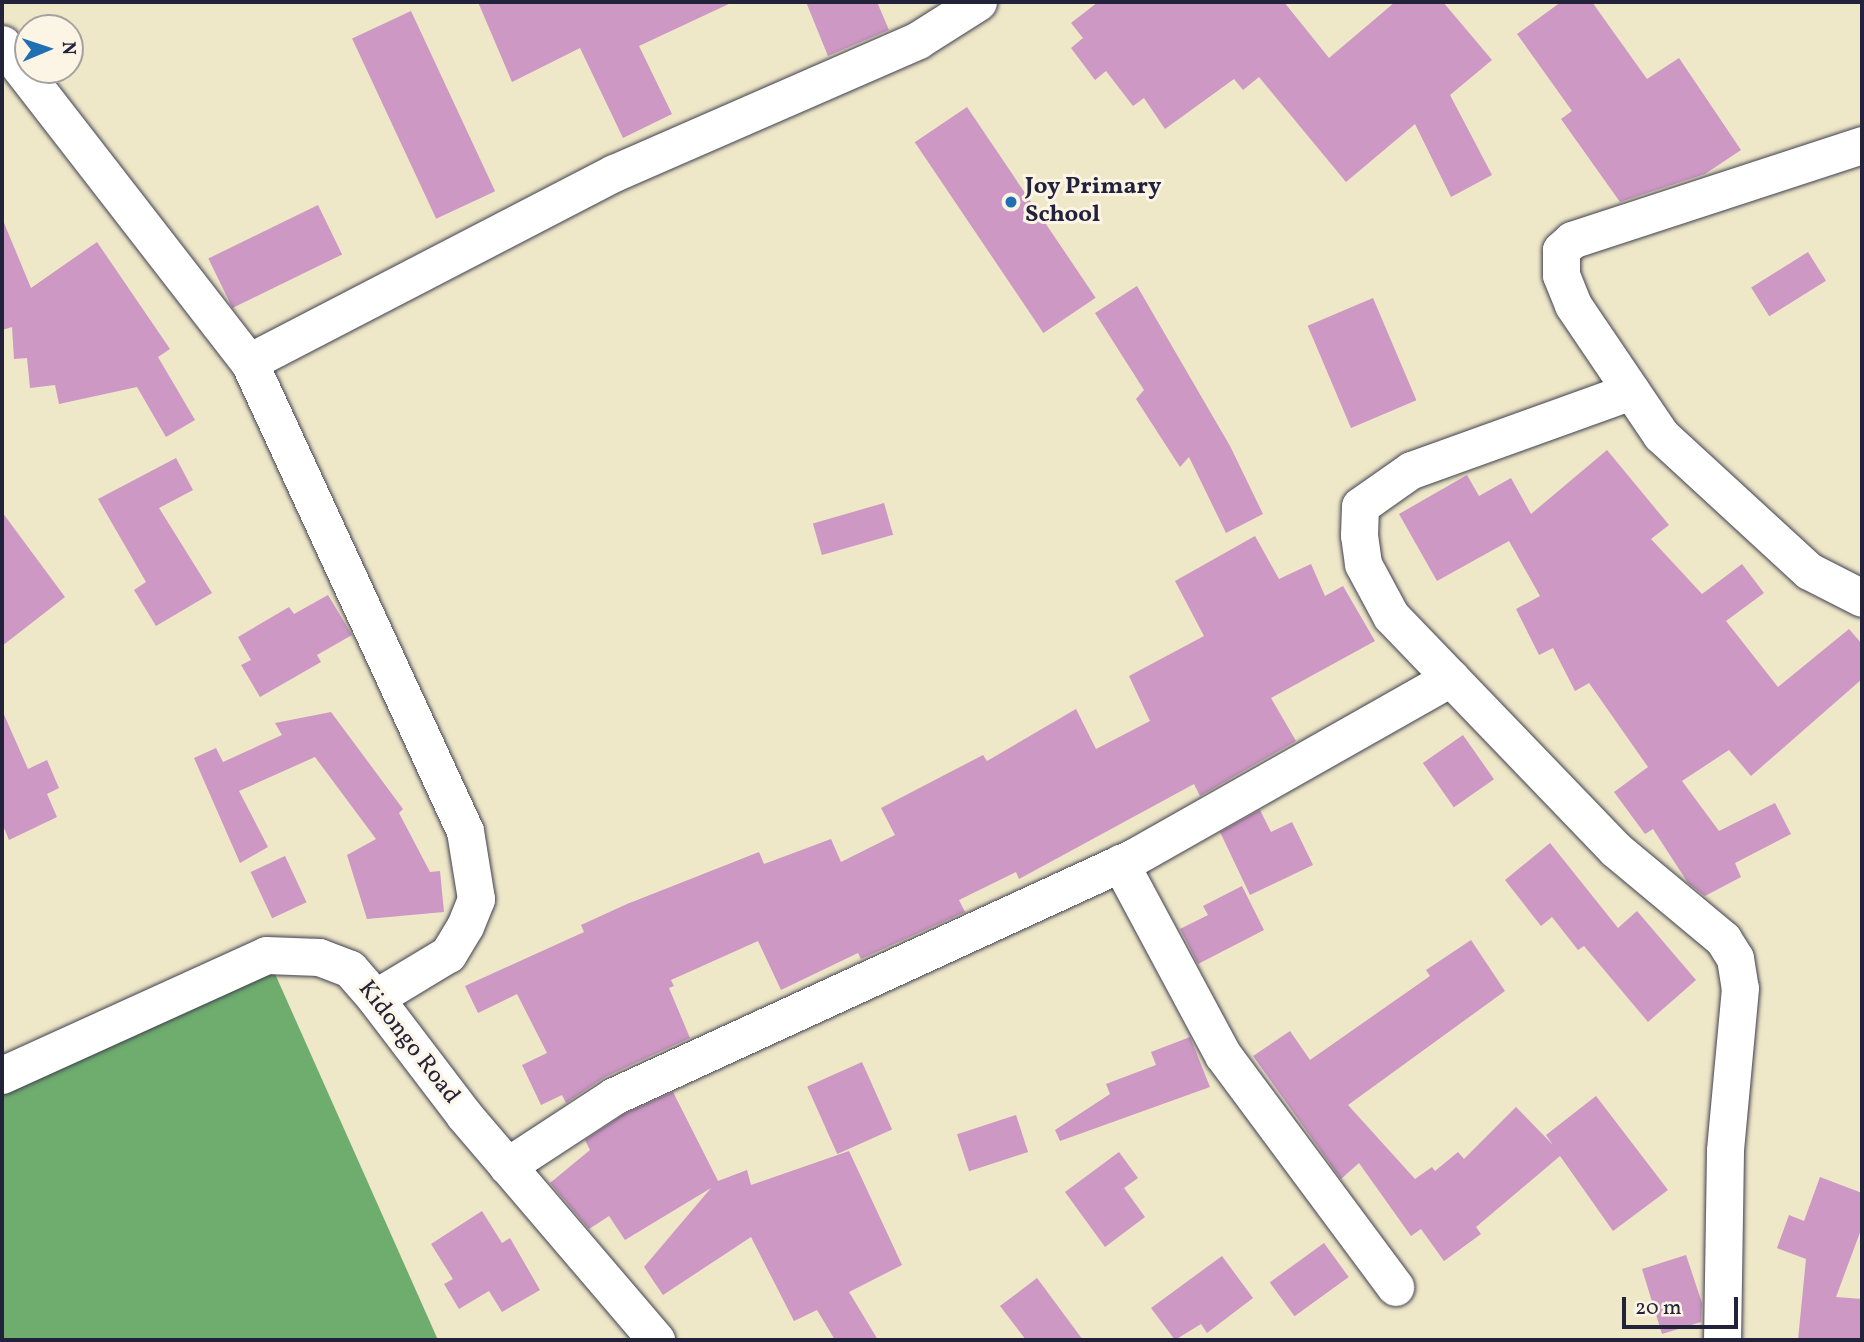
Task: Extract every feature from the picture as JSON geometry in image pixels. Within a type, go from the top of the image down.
[{"type":"street","points":[[248,362],[614,173],[918,40],[978,2]]},
{"type":"street","points":[[2,44],[248,362],[465,831],[474,871],[476,899],[448,954],[375,998]]},
{"type":"street","points":[[1862,145],[1630,218],[1572,240],[1561,250],[1561,275],[1573,305],[1661,435],[1809,571],[1862,597]]},
{"type":"street","points":[[1631,391],[1412,470],[1360,506],[1363,564],[1391,616],[1615,849],[1723,939],[1735,958],[1740,988],[1725,1151],[1722,1340]]},
{"type":"street","points":[[507,1166],[614,1096],[1120,863],[1451,678]]},
{"type":"street","points":[[1120,863],[1223,1055],[1395,1287]]},
{"type":"street","name":"Kidongo Road","points":[[2,1075],[266,955],[319,957],[350,969],[507,1166],[656,1340]]},
{"type":"green space","points":[[268,958],[438,1340],[2,1340],[2,1095]]},
{"type":"building","points":[[478,2],[733,2],[639,46],[672,114],[623,138],[580,48],[512,82]]},
{"type":"building","points":[[806,2],[877,2],[889,30],[828,56]]},
{"type":"building","points":[[1098,2],[1284,2],[1329,58],[1395,2],[1443,2],[1492,60],[1450,95],[1492,175],[1451,197],[1415,124],[1346,182],[1259,77],[1243,90],[1234,79],[1165,129],[1144,98],[1133,106],[1106,71],[1095,80],[1071,48],[1083,38],[1071,23]]},
{"type":"building","points":[[1561,2],[1592,2],[1647,79],[1679,58],[1741,150],[1705,174],[1620,202],[1561,119],[1572,111],[1517,34]]},
{"type":"building","points":[[411,11],[495,191],[436,219],[352,38]]},
{"type":"building","points":[[967,107],[1096,298],[1043,333],[915,142]]},
{"type":"building","points":[[318,205],[342,254],[232,308],[208,258]]},
{"type":"building","points":[[2,218],[31,288],[97,242],[170,349],[158,357],[195,420],[166,437],[137,387],[59,404],[55,385],[30,388],[27,358],[14,359],[12,327],[2,330]]},
{"type":"building","points":[[1808,252],[1826,281],[1769,316],[1751,288]]},
{"type":"building","points":[[1137,286],[1230,446],[1263,514],[1226,533],[1189,457],[1180,467],[1136,399],[1144,390],[1095,313]]},
{"type":"building","points":[[1373,298],[1416,400],[1351,428],[1308,326]]},
{"type":"building","points":[[1607,450],[1669,525],[1651,539],[1702,594],[1742,564],[1764,593],[1726,621],[1778,687],[1849,629],[1862,644],[1862,679],[1751,776],[1729,750],[1682,781],[1719,831],[1775,803],[1791,834],[1735,863],[1741,877],[1705,896],[1688,883],[1653,829],[1645,834],[1614,792],[1648,767],[1589,683],[1575,691],[1553,648],[1539,655],[1516,609],[1540,596],[1509,541],[1437,581],[1399,514],[1467,475],[1479,496],[1511,478],[1531,514]]},
{"type":"building","points":[[176,458],[193,490],[159,508],[212,593],[156,626],[134,590],[146,582],[98,499]]},
{"type":"building","points":[[884,503],[893,535],[822,555],[813,523]]},
{"type":"building","points":[[2,512],[65,597],[2,646]]},
{"type":"building","points":[[1255,536],[1279,579],[1311,564],[1325,596],[1343,586],[1375,641],[1271,698],[1296,741],[1200,796],[1194,784],[1019,879],[1016,872],[959,900],[965,912],[861,959],[858,953],[781,990],[758,941],[671,980],[674,986],[669,988],[690,1038],[605,1077],[566,1103],[562,1095],[541,1105],[522,1065],[547,1053],[517,994],[478,1013],[465,986],[584,932],[581,925],[627,904],[759,852],[764,864],[831,839],[841,862],[895,835],[881,808],[983,755],[987,761],[1076,709],[1096,749],[1150,721],[1129,676],[1204,636],[1175,581]]},
{"type":"building","points":[[328,595],[352,635],[317,655],[321,662],[260,697],[241,665],[251,660],[238,637],[289,607],[294,614]]},
{"type":"building","points":[[2,710],[28,769],[47,760],[59,788],[47,794],[57,817],[9,840],[2,823]]},
{"type":"building","points":[[331,712],[403,809],[399,813],[430,872],[440,871],[444,912],[367,919],[347,855],[376,839],[315,757],[239,791],[268,847],[240,863],[194,758],[216,748],[223,762],[282,735],[275,723]]},
{"type":"building","points":[[1463,735],[1494,779],[1454,807],[1423,763]]},
{"type":"building","points":[[1260,810],[1271,832],[1292,822],[1313,865],[1250,895],[1220,832]]},
{"type":"building","points":[[1550,843],[1618,928],[1637,911],[1696,980],[1648,1022],[1584,946],[1578,950],[1552,917],[1541,926],[1505,880]]},
{"type":"building","points":[[285,856],[307,902],[272,918],[251,872]]},
{"type":"building","points":[[1242,886],[1264,930],[1198,964],[1180,929],[1208,915],[1203,906]]},
{"type":"building","points":[[1471,940],[1505,991],[1348,1105],[1415,1179],[1432,1167],[1435,1171],[1458,1152],[1464,1159],[1516,1107],[1553,1145],[1546,1135],[1596,1096],[1668,1190],[1613,1231],[1560,1156],[1476,1227],[1481,1234],[1444,1261],[1421,1229],[1411,1236],[1359,1163],[1341,1179],[1253,1056],[1290,1031],[1310,1060],[1430,976],[1426,970]]},
{"type":"building","points":[[1190,1037],[1210,1087],[1060,1141],[1055,1130],[1110,1094],[1106,1084],[1156,1065],[1151,1052]]},
{"type":"building","points":[[862,1062],[892,1130],[837,1154],[807,1086]]},
{"type":"building","points":[[673,1092],[718,1181],[747,1170],[751,1185],[849,1151],[902,1265],[849,1292],[878,1340],[835,1340],[817,1310],[794,1321],[751,1237],[663,1295],[644,1267],[711,1188],[625,1240],[609,1216],[589,1229],[550,1183],[590,1150],[585,1140],[624,1114]]},
{"type":"building","points":[[1016,1115],[1028,1152],[969,1171],[957,1134]]},
{"type":"building","points":[[1119,1152],[1138,1178],[1124,1188],[1145,1217],[1105,1247],[1065,1192]]},
{"type":"building","points":[[1820,1177],[1862,1193],[1862,1227],[1836,1297],[1862,1299],[1861,1340],[1798,1340],[1806,1259],[1777,1248],[1789,1215],[1804,1221]]},
{"type":"building","points":[[482,1211],[502,1243],[510,1238],[540,1290],[502,1312],[489,1291],[459,1309],[444,1284],[453,1279],[431,1244]]},
{"type":"building","points":[[1324,1243],[1349,1277],[1294,1316],[1270,1282]]},
{"type":"building","points":[[1686,1255],[1702,1303],[1701,1322],[1662,1334],[1642,1269]]},
{"type":"building","points":[[1222,1256],[1253,1298],[1207,1333],[1201,1324],[1175,1340],[1151,1308]]},
{"type":"building","points":[[1037,1278],[1083,1340],[1026,1340],[1000,1306]]},
{"type":"place","name":"Joy Primary School","points":[[1011,202]]}]
